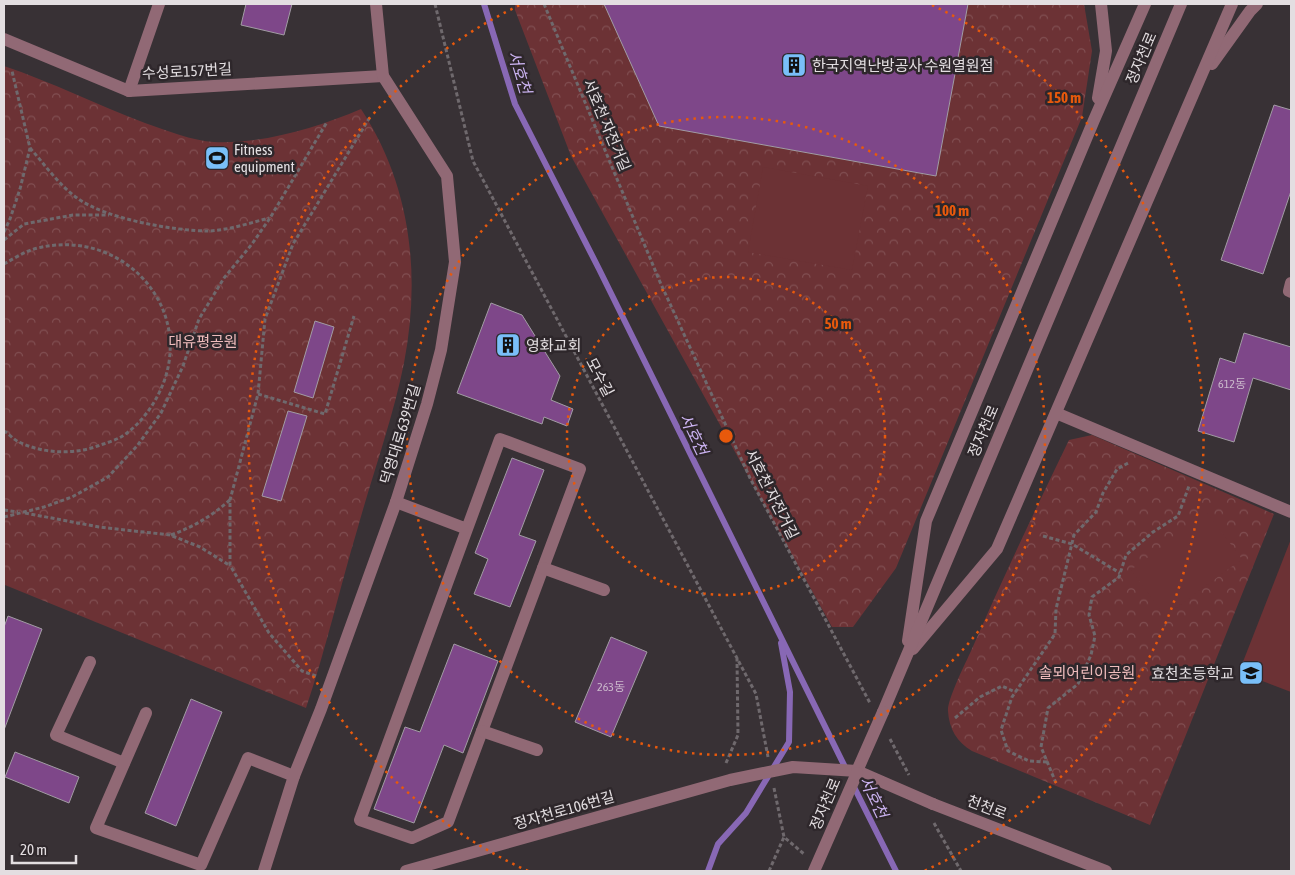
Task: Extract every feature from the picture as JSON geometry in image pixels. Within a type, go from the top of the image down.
[{"type":"street","points":[[129,91],[160,4]]},
{"type":"street","name":"덕영대로639번길","points":[[264,871],[294,776],[396,502],[427,404],[441,350],[455,262],[446,176],[383,76],[376,4]]},
{"type":"street","points":[[1094,120],[1106,51],[1101,4]]},
{"type":"street","points":[[905,659],[926,521],[1094,120],[1145,4]]},
{"type":"street","name":"정자천로","points":[[814,871],[857,772],[877,709],[905,659],[1181,4]]},
{"type":"street","points":[[905,659],[997,549],[1232,4]]},
{"type":"street","points":[[1197,84],[1257,4]]},
{"type":"street","name":"수성로157번길","points":[[4,39],[129,91],[383,76]]},
{"type":"street","points":[[1291,284],[1289,291],[1291,292]]},
{"type":"street","points":[[1056,413],[1291,512]]},
{"type":"street","points":[[500,439],[580,469],[543,568],[448,822],[412,838],[360,820],[500,439]]},
{"type":"street","points":[[396,502],[467,529]]},
{"type":"street","points":[[543,568],[604,590]]},
{"type":"street","points":[[90,662],[56,735],[124,763]]},
{"type":"street","points":[[146,712],[96,828],[200,865],[248,758],[294,776]]},
{"type":"street","points":[[482,731],[537,750]]},
{"type":"street","name":"천천로","points":[[730,780],[793,767],[857,772],[932,810],[1106,871]]},
{"type":"street","name":"정자천로106번길","points":[[406,871],[730,780]]},
{"type":"path","name":"모수길","points":[[435,4],[473,161],[756,694]]},
{"type":"path","name":"서호천 자전거길","points":[[544,4],[660,282],[750,478],[877,709]]},
{"type":"path","points":[[4,232],[20,189],[30,148],[12,71]]},
{"type":"path","points":[[230,565],[230,500],[258,394],[265,319],[293,244],[370,118]]},
{"type":"path","points":[[4,517],[44,508],[72,497],[108,477],[138,446],[161,414],[183,366],[199,318],[224,278],[252,244],[270,218],[326,122]]},
{"type":"path","points":[[30,148],[52,174],[78,199],[112,215]]},
{"type":"path","points":[[4,240],[24,224],[73,215],[112,215],[166,227],[210,231],[270,218]]},
{"type":"path","points":[[4,264],[33,249],[66,244],[99,249],[128,264],[152,287],[166,317],[170,350],[164,383],[149,412],[122,436],[89,450],[53,452],[19,442],[4,431]]},
{"type":"path","points":[[258,394],[325,414],[354,316]]},
{"type":"path","points":[[1047,762],[1029,762],[1008,751],[1001,730],[1012,697],[1055,634],[1056,609],[1074,535],[1096,512],[1116,469],[1135,460]]},
{"type":"path","points":[[1056,783],[1042,748],[1048,708],[1078,684],[1091,654],[1095,636],[1088,616],[1092,597],[1119,577],[1126,555],[1153,532],[1178,516],[1191,478]]},
{"type":"path","points":[[170,535],[193,527],[213,516],[230,500]]},
{"type":"path","points":[[4,510],[99,527],[170,535],[200,547],[230,565],[269,633],[302,671],[330,682]]},
{"type":"path","points":[[1044,536],[1072,544],[1120,573]]},
{"type":"path","points":[[716,784],[738,735],[737,659]]},
{"type":"path","points":[[955,718],[980,697],[1002,686],[1016,692]]},
{"type":"path","points":[[886,731],[913,783]]},
{"type":"path","points":[[932,810],[961,871]]},
{"type":"path","points":[[769,871],[784,837]]},
{"type":"green space","points":[[515,4],[604,4],[660,126],[936,176],[968,4],[1084,4],[1092,51],[1082,117],[896,568],[853,627],[832,627],[571,156],[515,10]]},
{"type":"green space","name":"대유평공원","points":[[4,66],[145,123],[197,140],[233,142],[270,137],[308,128],[361,109],[378,138],[391,168],[408,232],[411,264],[409,330],[404,363],[394,404],[306,708],[5,585],[4,588]]},
{"type":"green space","points":[[763,167],[868,186],[852,270],[748,252]]},
{"type":"green space","name":"솔뫼어린이공원","points":[[1092,435],[1274,514],[1150,825],[972,751],[958,739],[952,729],[949,718],[948,706],[957,681],[1069,440]]},
{"type":"green space","points":[[1207,513],[1242,559],[1165,616],[1131,570]]},
{"type":"green space","points":[[1291,539],[1291,692],[1239,672]]},
{"type":"building","points":[[246,4],[292,4],[284,35],[241,25]]},
{"type":"building","name":"한국지역난방공사 수원열원점","points":[[604,4],[968,4],[936,176],[659,126]]},
{"type":"building","points":[[1274,105],[1291,110],[1291,191],[1263,274],[1221,260]]},
{"type":"building","name":"영화교회","points":[[491,303],[522,315],[560,376],[551,400],[573,409],[567,426],[544,417],[542,424],[457,393]]},
{"type":"building","points":[[315,321],[334,327],[313,398],[294,392]]},
{"type":"building","points":[[1244,333],[1291,347],[1291,390],[1253,378],[1234,442],[1198,431],[1220,358],[1235,363]]},
{"type":"building","points":[[288,411],[307,416],[281,501],[262,496]]},
{"type":"building","points":[[512,458],[544,470],[519,535],[536,541],[510,607],[474,594],[488,559],[475,553]]},
{"type":"building","points":[[8,616],[42,629],[4,730],[4,627]]},
{"type":"building","points":[[611,637],[647,652],[611,737],[575,722]]},
{"type":"building","points":[[454,644],[498,661],[463,753],[444,745],[414,823],[374,809],[405,727],[420,732]]},
{"type":"building","points":[[191,699],[222,712],[176,826],[145,813]]},
{"type":"building","points":[[15,752],[79,777],[69,803],[5,777]]},
{"type":"waterway","name":"서호천","points":[[484,4],[515,104],[599,269],[847,771]]},
{"type":"waterway","points":[[708,871],[718,844],[746,813],[789,742],[790,692],[781,643]]},
{"type":"waterway","name":"서호천","points":[[853,785],[896,871]]},
{"type":"place","name":"한국지역난방공사 수원열원점","points":[[794,65]]},
{"type":"place","name":"Fitness equipment","points":[[217,158]]},
{"type":"place","name":"영화교회","points":[[508,345]]},
{"type":"place","name":"효천초등학교","points":[[1251,673]]}]
